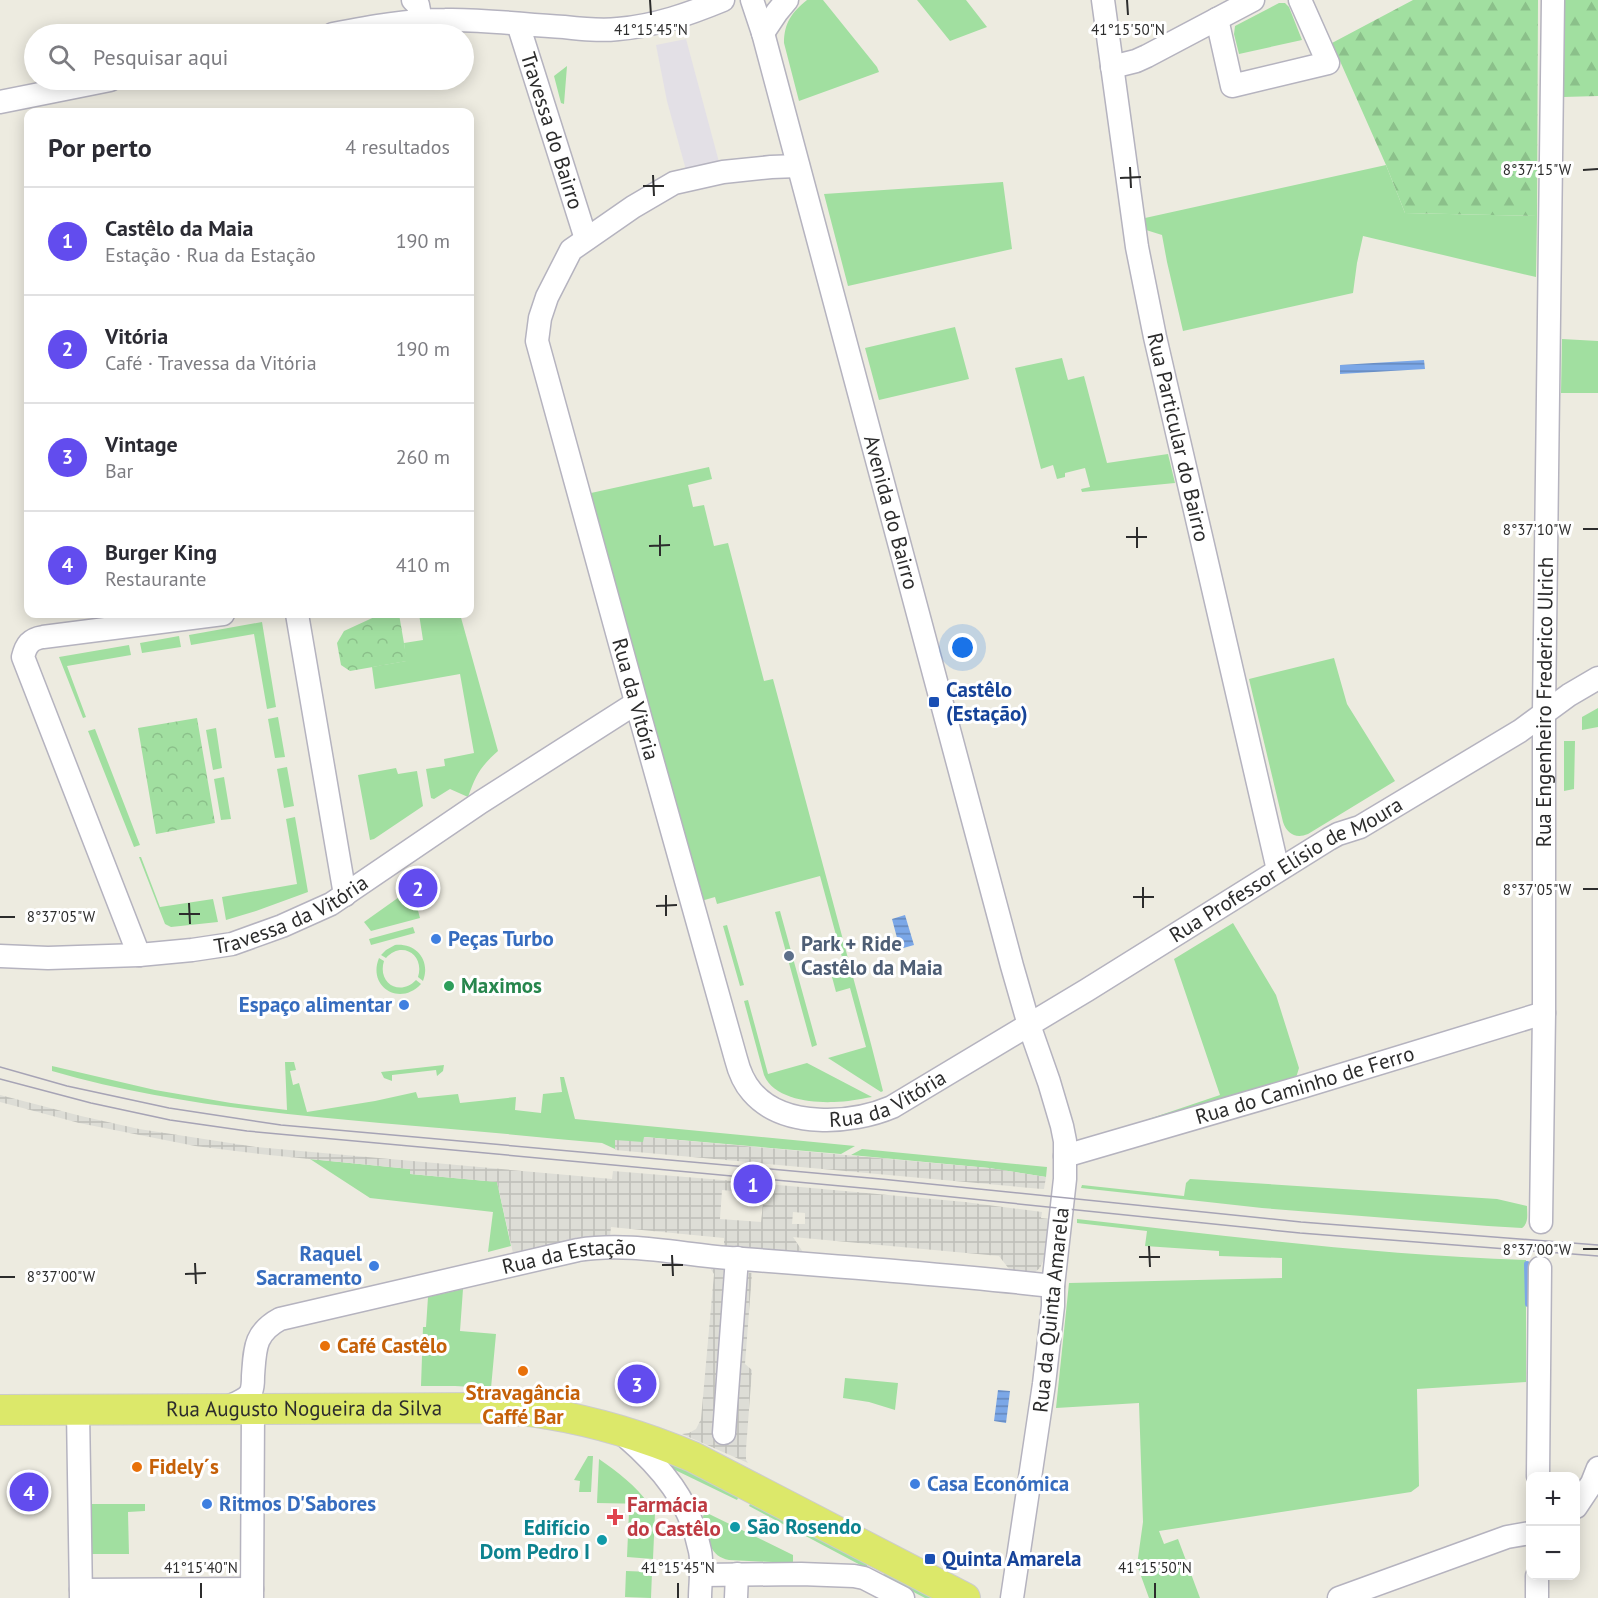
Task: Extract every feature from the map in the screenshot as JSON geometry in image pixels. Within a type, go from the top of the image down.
[{"type":"main road","name":"Rua Augusto Nogueira da Silva","points":[[0,1410],[488,1408],[547,1413],[618,1430],[673,1448],[964,1598]]},
{"type":"street","points":[[390,24],[417,10],[468,20],[592,30],[619,29],[689,14],[723,0]]},
{"type":"street","name":"Avenida do Bairro","points":[[752,0],[763,33],[1029,1025]]},
{"type":"street","points":[[763,33],[788,0]]},
{"type":"street","name":"Rua Particular do Bairro","points":[[1103,0],[1130,205],[1155,337],[1278,870]]},
{"type":"street","points":[[1112,67],[1136,61],[1253,0]]},
{"type":"street","points":[[1217,19],[1232,86],[1328,63],[1300,0]]},
{"type":"street","name":"Rua Engenheiro Frederico Ulrich","points":[[1541,1222],[1553,0]]},
{"type":"street","name":"Travessa do Bairro","points":[[518,24],[586,239]]},
{"type":"street","points":[[0,102],[60,90]]},
{"type":"street","name":"Rua da Vitória","points":[[798,166],[723,172],[674,183],[633,207],[571,250],[547,297],[540,318],[537,341],[738,1068],[748,1087],[759,1099],[779,1111],[809,1119],[839,1120],[867,1116],[911,1096],[1029,1025]]},
{"type":"street","points":[[139,955],[23,657],[24,650],[28,644],[39,637],[192,618]]},
{"type":"street","points":[[298,618],[345,895]]},
{"type":"street","name":"Rua Professor Elísio de Moura","points":[[1029,1025],[1332,837],[1360,827],[1520,731],[1569,695],[1598,678]]},
{"type":"street","name":"Travessa da Vitória","points":[[0,956],[48,958],[139,955],[192,950],[232,944],[292,921],[331,904],[479,804],[636,703]]},
{"type":"street","name":"Rua do Caminho de Ferro","points":[[1065,1156],[1544,1013]]},
{"type":"street","name":"Rua da Quinta Amarela","points":[[1012,1598],[1044,1384],[1064,1191],[1065,1141],[1062,1126],[1029,1025]]},
{"type":"street","name":"Rua da Estação","points":[[222,1409],[249,1395],[256,1345],[265,1329],[280,1319],[598,1247],[618,1246],[1053,1286]]},
{"type":"street","points":[[724,1433],[737,1258]]},
{"type":"street","points":[[1538,1472],[1540,1268]]},
{"type":"street","points":[[78,1410],[81,1594],[252,1594],[253,1409]]},
{"type":"street","points":[[618,1430],[645,1453],[676,1489],[691,1519],[700,1553],[700,1598]]},
{"type":"street","points":[[1580,1500],[1592,1483],[1598,1468]]},
{"type":"street","points":[[1339,1598],[1507,1538],[1526,1534]]},
{"type":"street","points":[[736,1598],[737,1574]]},
{"type":"street","points":[[701,1575],[854,1576],[864,1578],[903,1598]]},
{"type":"street","points":[[1537,1580],[1537,1598]]},
{"type":"shaded area","points":[[686,39],[719,162],[686,170],[667,101],[656,45]]},
{"type":"shaded area","points":[[0,1095],[139,1129],[256,1147],[612,1179],[613,1171],[965,1202],[1042,1212],[1041,1218],[1050,1219],[1045,1257],[1040,1268],[1029,1274],[1013,1274],[999,1256],[793,1237],[805,1255],[724,1248],[724,1238],[611,1227],[610,1237],[586,1237],[513,1253],[497,1182],[410,1174],[410,1169],[195,1146],[79,1123],[0,1102]],"holes":[[[722,1190],[764,1194],[761,1222],[720,1219]],[[793,1212],[805,1213],[805,1224],[792,1224]]]},
{"type":"shaded area","points":[[644,1137],[989,1168],[1046,1177],[1044,1189],[1042,1189],[615,1150],[615,1140],[643,1142]]},
{"type":"shaded area","points":[[710,1268],[752,1273],[745,1364],[752,1370],[746,1449],[748,1463],[682,1434],[696,1429],[701,1419],[714,1274]]},
{"type":"green space","points":[[807,0],[823,0],[879,72],[799,101],[784,36],[790,18]]},
{"type":"green space","points":[[917,0],[966,0],[987,27],[950,41]]},
{"type":"green space","points":[[1413,0],[1538,0],[1537,216],[1405,213],[1332,43]]},
{"type":"green space","points":[[1564,0],[1598,0],[1598,96],[1563,97]]},
{"type":"green space","points":[[1279,3],[1285,3],[1289,7],[1302,40],[1239,54],[1234,34],[1235,26]]},
{"type":"green space","points":[[567,66],[564,104],[561,103],[554,76]]},
{"type":"green space","points":[[1386,165],[1405,213],[1537,216],[1536,277],[1363,236],[1353,293],[1183,331],[1162,235],[1146,230],[1145,218]]},
{"type":"green space","points":[[1003,182],[1012,249],[848,286],[824,194]]},
{"type":"green space","points":[[955,327],[969,379],[879,400],[865,348]]},
{"type":"green space","points":[[1562,339],[1598,341],[1598,393],[1561,393]]},
{"type":"green space","points":[[1062,358],[1068,380],[1084,376],[1107,463],[1168,454],[1175,483],[1082,492],[1081,489],[1090,487],[1085,468],[1065,473],[1065,477],[1057,479],[1053,465],[1041,469],[1015,368]]},
{"type":"green space","points":[[709,467],[712,479],[688,485],[693,507],[704,505],[714,546],[728,543],[764,681],[773,679],[871,1044],[883,1091],[881,1092],[828,1058],[866,1047],[850,988],[836,992],[832,977],[846,972],[820,876],[717,904],[715,897],[701,901],[591,493]]},
{"type":"green space","points":[[372,618],[400,618],[407,661],[350,671],[341,665],[337,643],[344,631]]},
{"type":"green space","points":[[420,618],[461,618],[498,751],[479,772],[468,797],[450,789],[434,799],[431,798],[426,769],[445,766],[444,759],[474,753],[460,674],[375,689],[372,667],[406,661],[404,643],[423,640]]},
{"type":"green space","points":[[262,622],[276,707],[267,709],[254,634],[191,645],[189,635]]},
{"type":"green space","points":[[179,636],[181,647],[142,653],[140,643]]},
{"type":"green space","points":[[129,645],[131,655],[67,666],[86,717],[83,718],[59,657]]},
{"type":"green space","points":[[1334,658],[1347,704],[1395,781],[1308,834],[1296,836],[1283,822],[1249,679]]},
{"type":"green space","points":[[1598,708],[1598,727],[1582,730],[1582,717]]},
{"type":"green space","points":[[278,717],[285,757],[275,758],[268,719]]},
{"type":"green space","points":[[197,718],[215,823],[156,834],[138,728]]},
{"type":"green space","points":[[216,728],[222,768],[213,770],[206,730]]},
{"type":"green space","points":[[95,729],[140,845],[134,847],[88,731]]},
{"type":"green space","points":[[1564,741],[1575,741],[1574,789],[1564,791]]},
{"type":"green space","points":[[287,767],[294,806],[284,808],[277,769]]},
{"type":"green space","points":[[396,768],[398,774],[417,771],[423,806],[370,840],[358,775]]},
{"type":"green space","points":[[224,777],[231,819],[221,820],[214,779]]},
{"type":"green space","points":[[295,817],[308,892],[226,920],[222,897],[297,884],[286,819]]},
{"type":"green space","points":[[139,857],[141,857],[160,907],[213,899],[218,922],[171,927],[165,924]]},
{"type":"green space","points":[[402,895],[405,906],[416,903],[420,918],[371,931],[364,922]]},
{"type":"green space","points":[[780,911],[817,1045],[812,1047],[775,912]]},
{"type":"green space","points":[[1233,923],[1276,995],[1299,1068],[1295,1081],[1125,1127],[1220,1095],[1174,959]]},
{"type":"green space","points":[[727,925],[744,985],[740,986],[723,926]]},
{"type":"green space","points":[[413,927],[415,933],[371,945],[369,939]]},
{"type":"green space","points":[[395,945],[409,947],[420,954],[425,966],[423,981],[418,977],[418,962],[411,953],[399,950],[386,958],[381,955]]},
{"type":"green space","points":[[379,958],[384,961],[384,976],[391,985],[403,987],[416,980],[421,984],[413,991],[404,994],[395,994],[388,990],[381,985],[378,978],[376,968]]},
{"type":"green space","points":[[748,1000],[768,1074],[807,1063],[872,1097],[844,1102],[815,1102],[794,1098],[776,1089],[764,1075],[744,1001]]},
{"type":"green space","points":[[285,1062],[294,1062],[296,1070],[290,1071],[293,1085],[299,1083],[307,1112],[416,1092],[418,1098],[458,1094],[460,1103],[516,1097],[515,1110],[541,1113],[543,1094],[562,1092],[560,1077],[564,1077],[575,1119],[855,1146],[841,1154],[645,1137],[644,1143],[615,1149],[602,1143],[338,1119],[215,1105],[133,1091],[52,1071],[52,1066],[155,1090],[287,1110]]},
{"type":"green space","points":[[444,1065],[443,1071],[437,1076],[436,1070],[392,1075],[392,1081],[384,1078],[381,1072]]},
{"type":"green space","points":[[862,1149],[1047,1167],[1046,1177],[989,1168],[851,1155]]},
{"type":"green space","points":[[310,1159],[410,1169],[411,1174],[497,1182],[511,1246],[488,1252],[493,1212],[370,1198]]},
{"type":"green space","points":[[1190,1179],[1497,1199],[1527,1206],[1527,1218],[1522,1228],[1488,1226],[1262,1208],[1081,1188],[1082,1185],[1184,1196],[1186,1183]]},
{"type":"green space","points":[[1077,1219],[1358,1249],[1526,1260],[1526,1382],[1417,1389],[1419,1486],[1411,1492],[1159,1531],[1164,1544],[1178,1539],[1200,1598],[1149,1598],[1137,1565],[1143,1522],[1139,1403],[1056,1408],[1069,1283],[1282,1278],[1282,1258],[1219,1256],[1219,1251],[1145,1246],[1147,1231],[1077,1223]]},
{"type":"green space","points":[[463,1289],[460,1331],[496,1334],[491,1388],[421,1386],[423,1327],[426,1327],[428,1297]]},
{"type":"green space","points":[[845,1378],[898,1383],[895,1410],[869,1402],[843,1398]]},
{"type":"green space","points":[[588,1456],[593,1456],[591,1492],[579,1492],[580,1481],[574,1480]]},
{"type":"green space","points":[[599,1459],[626,1480],[649,1504],[597,1503]]},
{"type":"green space","points":[[672,1462],[740,1494],[737,1500],[671,1468]]},
{"type":"green space","points":[[752,1500],[870,1560],[866,1568],[749,1506]]},
{"type":"green space","points":[[89,1504],[145,1504],[145,1511],[128,1512],[129,1554],[91,1554]]},
{"type":"green space","points":[[629,1512],[655,1513],[653,1559],[627,1557]]},
{"type":"green space","points":[[704,1513],[793,1555],[793,1563],[722,1558],[716,1554],[710,1544]]},
{"type":"green space","points":[[887,1570],[943,1598],[925,1598],[883,1576]]},
{"type":"green space","points":[[626,1571],[652,1572],[651,1598],[625,1597]]},
{"type":"water","points":[[1424,360],[1425,369],[1340,374],[1340,365]]},
{"type":"water","points":[[905,915],[914,945],[900,949],[892,919]]},
{"type":"water","points":[[998,1390],[1010,1391],[1006,1423],[994,1421]]},
{"type":"waterway","points":[[1527,1264],[1528,1304]]},
{"type":"tram line","points":[[0,1067],[67,1086],[169,1108],[281,1125],[881,1179],[1301,1222],[1598,1245]]},
{"type":"tram line","points":[[0,1079],[91,1103],[170,1120],[247,1131],[884,1190],[1300,1233],[1598,1256]]},
{"type":"place","name":"Castêlo (Estação)","points":[[934,702]]},
{"type":"place","name":"Vitória","points":[[418,888]]},
{"type":"place","name":"Peças Turbo","points":[[436,939]]},
{"type":"place","name":"Park + Ride Castêlo da Maia","points":[[789,956]]},
{"type":"place","name":"Maximos","points":[[449,986]]},
{"type":"place","name":"Espaço alimentar","points":[[404,1005]]},
{"type":"place","name":"Castêlo da Maia","points":[[753,1184]]},
{"type":"place","name":"Raquel Sacramento","points":[[374,1266]]},
{"type":"place","name":"Café Castêlo","points":[[325,1346]]},
{"type":"place","name":"Stravagância Caffé Bar","points":[[523,1371]]},
{"type":"place","name":"Vintage","points":[[637,1384]]},
{"type":"place","name":"Fidely´s","points":[[137,1467]]},
{"type":"place","name":"Casa Económica","points":[[915,1484]]},
{"type":"place","name":"Burger King","points":[[29,1492]]},
{"type":"place","name":"Ritmos D'Sabores","points":[[207,1504]]},
{"type":"place","name":"Farmácia do Castêlo","points":[[615,1517]]},
{"type":"place","name":"São Rosendo","points":[[735,1527]]},
{"type":"place","name":"Edifício Dom Pedro I","points":[[602,1540]]},
{"type":"place","name":"Quinta Amarela","points":[[930,1559]]}]
